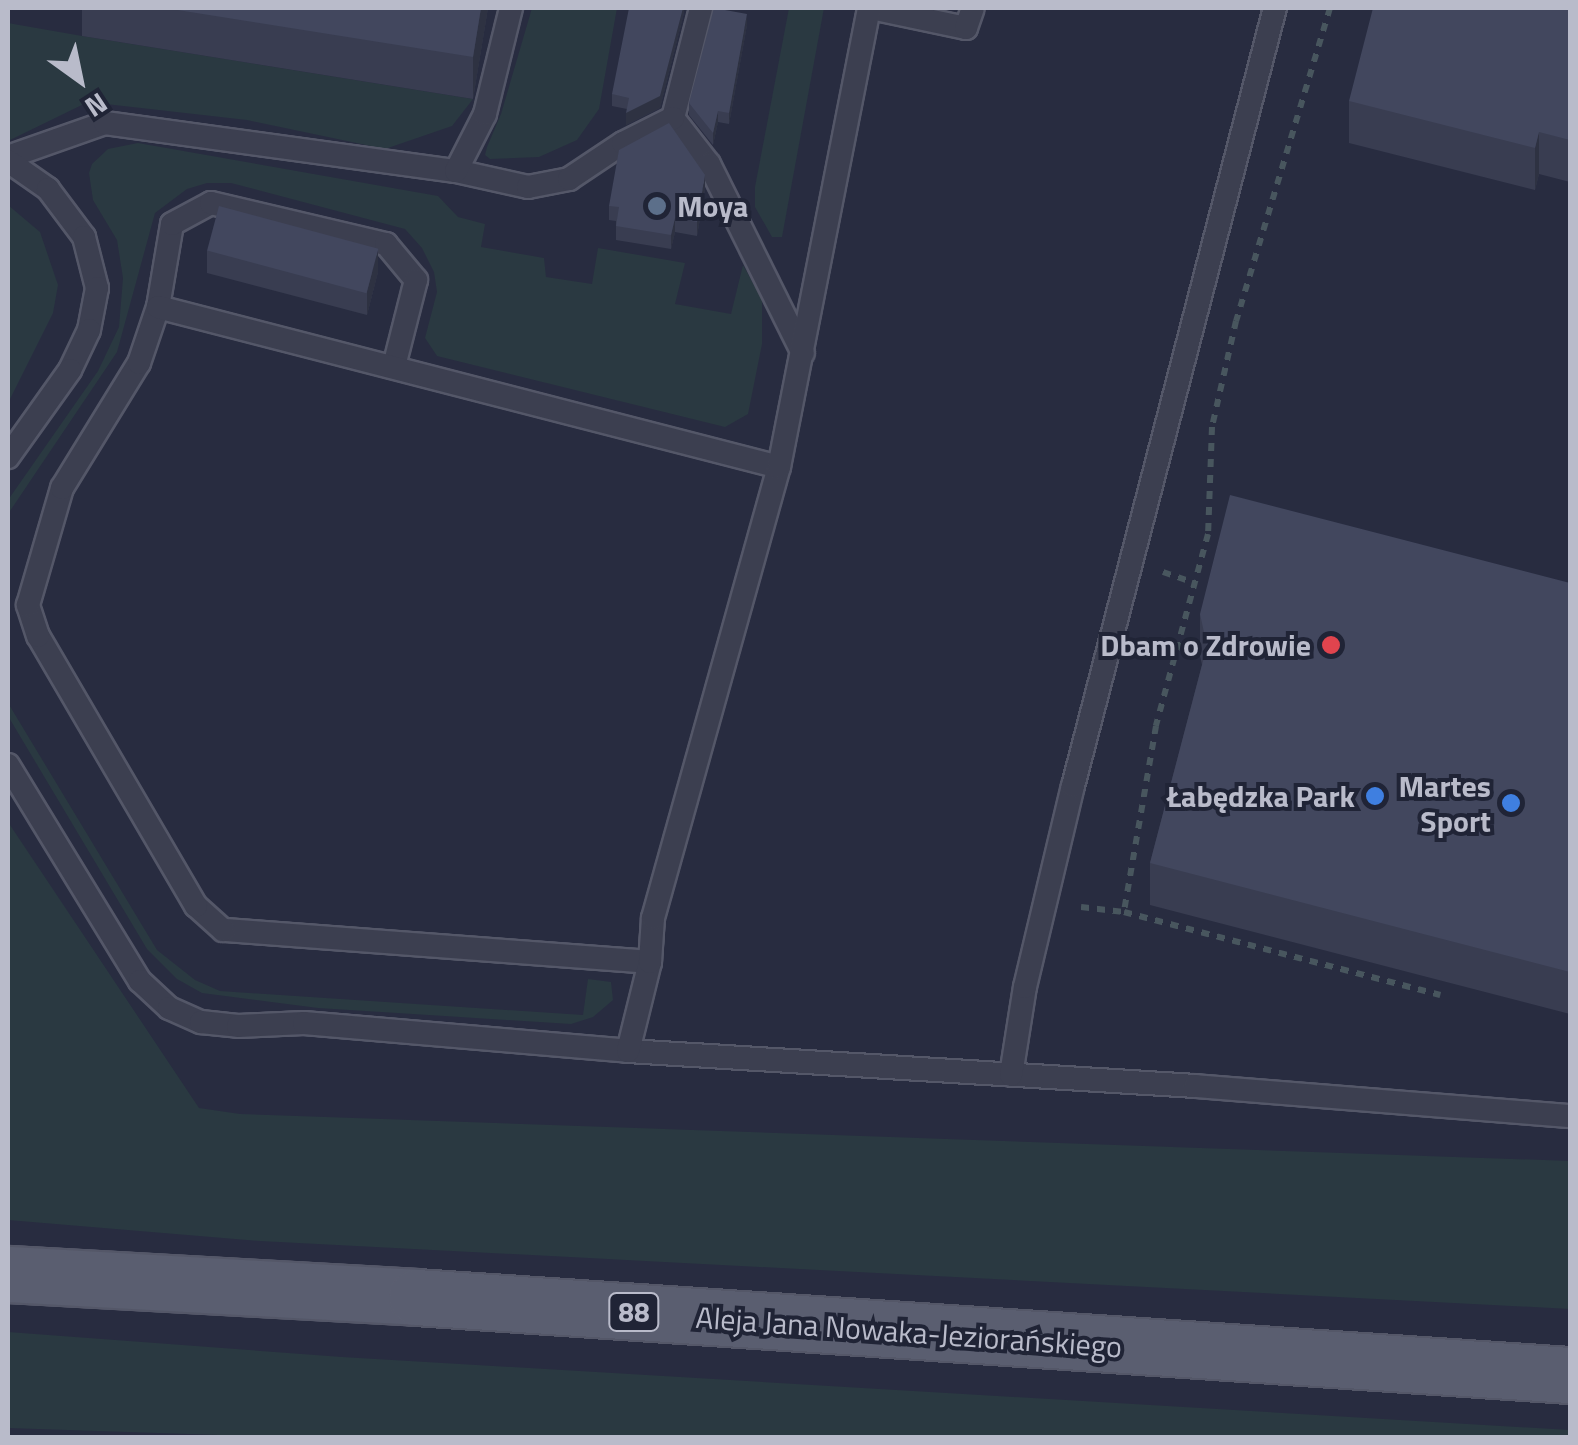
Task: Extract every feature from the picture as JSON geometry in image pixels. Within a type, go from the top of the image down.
[{"type":"main road","name":"Aleja Jana Nowaka-Jeziorańskiego","points":[[8,1274],[416,1296],[1570,1375]]},
{"type":"lane","points":[[456,171],[485,114],[511,8]]},
{"type":"lane","points":[[673,118],[701,8]]},
{"type":"lane","points":[[628,1051],[650,962],[653,918],[779,467],[870,8],[966,28],[973,8]]},
{"type":"lane","points":[[1011,1075],[1025,987],[1073,786],[1275,8]]},
{"type":"lane","points":[[8,159],[105,123],[456,171],[528,187],[568,179],[623,142],[673,118]]},
{"type":"lane","points":[[673,118],[709,164],[803,353]]},
{"type":"lane","points":[[8,159],[48,189],[84,237],[97,288],[89,330],[70,370],[8,457]]},
{"type":"lane","points":[[394,366],[416,280],[386,244],[212,203],[172,224],[158,307],[139,363],[62,488],[28,605],[38,636],[196,906],[223,930],[650,962]]},
{"type":"lane","points":[[158,307],[779,467]]},
{"type":"lane","points":[[8,764],[140,981],[169,1008],[201,1022],[238,1026],[304,1023],[628,1051],[1570,1116]]},
{"type":"path","points":[[1330,8],[1232,339],[1212,427],[1208,534],[1156,726],[1124,912],[1440,996]]},
{"type":"shaded area","points":[[532,8],[617,8],[599,109],[577,140],[539,157],[490,159],[485,155],[487,147],[501,114]]},
{"type":"shaded area","points":[[789,8],[824,8],[782,237],[772,237],[755,207],[755,187]]},
{"type":"shaded area","points":[[8,23],[473,99],[452,126],[385,149],[247,120],[88,102],[8,141]]},
{"type":"shaded area","points":[[138,143],[438,196],[458,217],[485,224],[481,247],[544,258],[546,277],[592,284],[598,248],[685,263],[675,304],[731,314],[743,265],[762,299],[762,344],[748,414],[725,427],[437,356],[425,338],[437,292],[434,272],[422,248],[405,229],[231,183],[207,183],[187,189],[155,213],[117,352],[8,514],[8,500],[98,371],[119,327],[123,278],[117,240],[93,200],[89,173],[92,164],[108,149]]},
{"type":"shaded area","points":[[8,205],[40,232],[58,285],[53,313],[8,403]]},
{"type":"shaded area","points":[[8,703],[157,950],[195,980],[220,991],[583,1015],[588,979],[611,982],[613,1000],[593,1017],[571,1024],[318,1008],[202,993],[177,979],[147,949],[8,716]]},
{"type":"shaded area","points":[[8,822],[199,1108],[240,1114],[1570,1161],[1570,1309],[260,1241],[8,1220]]},
{"type":"shaded area","points":[[8,1332],[342,1357],[1570,1430],[1570,1437],[307,1438],[8,1428]]},
{"type":"building","points":[[165,8],[481,8],[473,57]]},
{"type":"building","points":[[629,8],[683,8],[660,96],[626,113],[629,98],[612,94]]},
{"type":"building","points":[[714,8],[747,14],[729,113],[718,111],[713,133],[689,103]]},
{"type":"building","points":[[1373,8],[1570,8],[1570,140],[1539,132],[1535,148],[1349,101]]},
{"type":"building","points":[[669,123],[705,175],[697,222],[675,218],[671,235],[616,226],[619,207],[609,206],[619,150]]},
{"type":"building","points":[[219,206],[378,249],[366,293],[207,250]]},
{"type":"building","name":"Łabędzka Park","points":[[1230,495],[1570,583],[1570,972],[1150,863],[1207,646],[1200,614]]},
{"type":"place","name":"Moya","points":[[657,206]]},
{"type":"place","name":"Dbam o Zdrowie","points":[[1331,645]]},
{"type":"place","name":"Łabędzka Park","points":[[1375,796]]},
{"type":"place","name":"Martes Sport","points":[[1511,803]]}]
